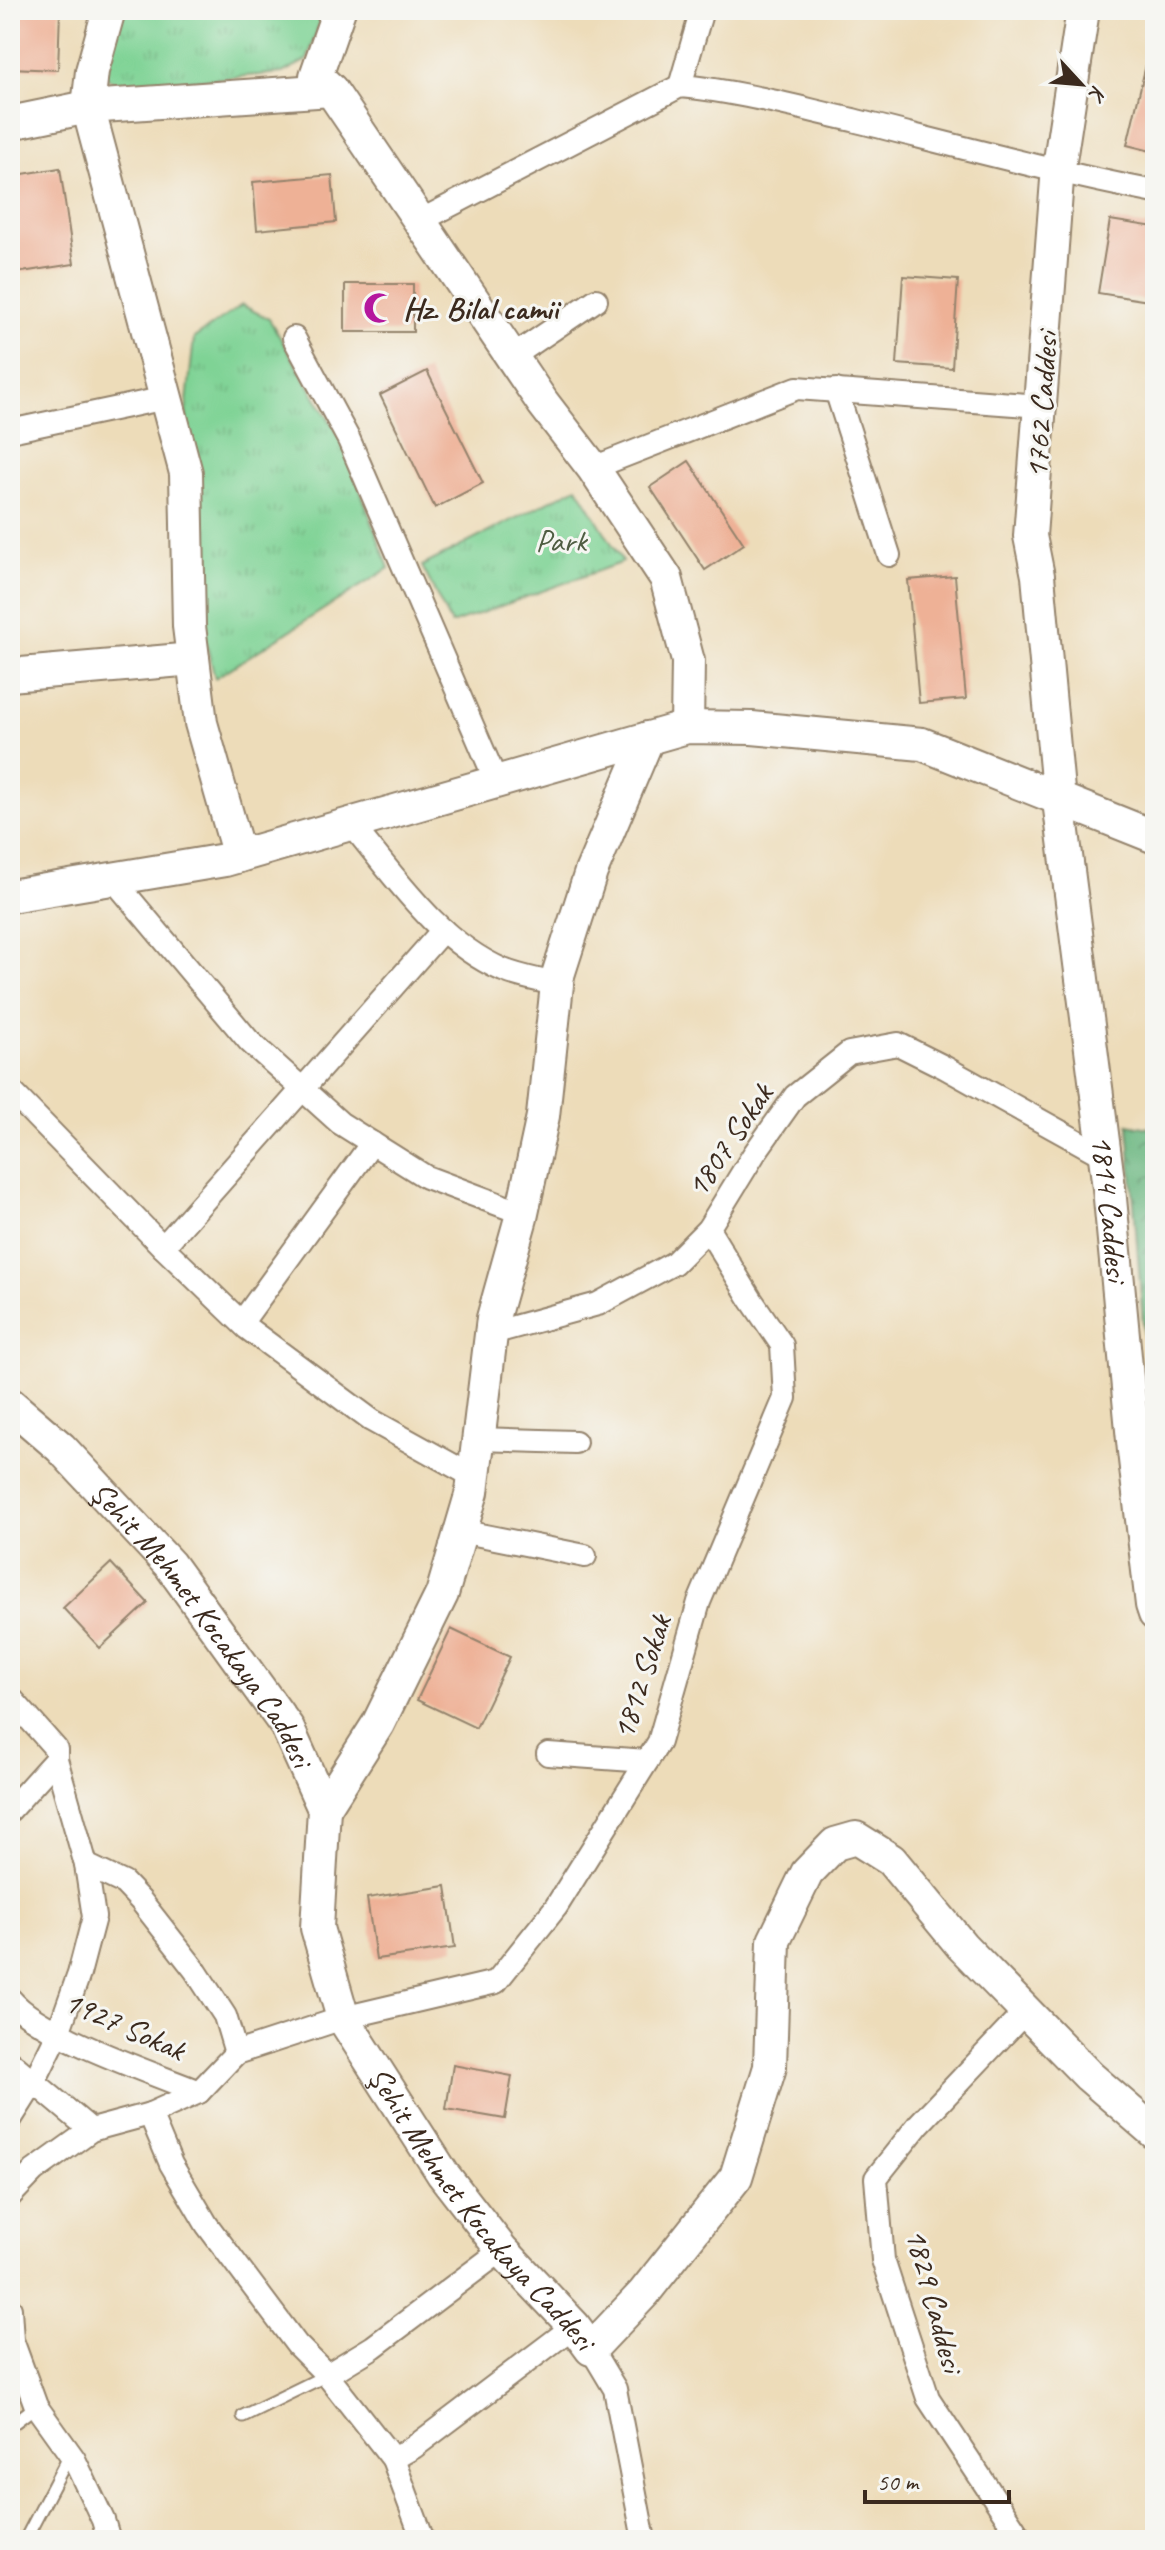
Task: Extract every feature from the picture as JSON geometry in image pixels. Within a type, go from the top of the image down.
[{"type":"street","points":[[109,10],[92,71],[88,107],[186,473],[189,626],[201,723],[239,856]]},
{"type":"street","points":[[339,10],[316,76],[331,90],[666,578],[688,661],[687,727]]},
{"type":"street","points":[[680,86],[702,10]]},
{"type":"street","name":"1762 Caddesi","points":[[1059,801],[1038,576],[1030,536],[1058,173],[1083,10]]},
{"type":"street","points":[[420,221],[680,86],[726,90],[976,150],[1058,173],[1155,192]]},
{"type":"street","points":[[10,123],[88,107],[331,90]]},
{"type":"street","points":[[512,357],[596,300]]},
{"type":"street","points":[[294,338],[349,440],[497,783]]},
{"type":"street","points":[[593,468],[797,388],[1041,406]]},
{"type":"street","points":[[836,390],[889,555]]},
{"type":"street","points":[[10,431],[166,398]]},
{"type":"street","points":[[10,675],[193,659]]},
{"type":"street","points":[[10,896],[239,856],[687,727],[752,728],[922,744],[1155,837]]},
{"type":"street","points":[[324,1809],[385,1711],[442,1594],[474,1477],[492,1333],[543,1116],[558,985],[591,872],[648,738]]},
{"type":"street","name":"1814 Caddesi","points":[[1059,801],[1104,1156],[1134,1451],[1155,1614]]},
{"type":"street","points":[[351,824],[429,919],[459,944],[504,970],[558,985]]},
{"type":"street","points":[[113,879],[249,1041],[340,1123],[426,1177],[522,1213]]},
{"type":"street","points":[[163,1247],[443,930]]},
{"type":"street","name":"1807 Sokak","points":[[492,1333],[598,1304],[674,1263],[708,1229],[754,1154],[795,1096],[849,1053],[898,1044],[1104,1156]]},
{"type":"street","points":[[10,1090],[163,1247],[242,1322],[371,1420],[474,1477]]},
{"type":"street","points":[[242,1322],[372,1143]]},
{"type":"street","name":"1812 Sokak","points":[[343,2018],[496,1982],[556,1907],[659,1742],[699,1602],[785,1398],[782,1345],[708,1229]]},
{"type":"street","name":"Şehit Mehmet Kocakaya Caddesi","points":[[10,1404],[61,1448],[170,1565],[287,1727],[324,1809],[317,1928],[343,2018],[443,2174],[502,2250],[582,2338],[644,2293],[736,2177],[770,2067],[774,1941],[807,1873],[835,1844],[856,1838],[891,1860],[962,1946],[1025,2012],[1089,2076],[1155,2133]]},
{"type":"street","points":[[478,1439],[575,1442]]},
{"type":"street","points":[[460,1531],[585,1556]]},
{"type":"street","points":[[10,1697],[56,1749],[56,1759],[86,1865],[94,1917],[79,1974],[58,2033],[34,2082],[10,2120]]},
{"type":"street","points":[[548,1754],[647,1761]]},
{"type":"street","points":[[10,1810],[56,1759]]},
{"type":"street","points":[[86,1865],[124,1883],[141,1901],[195,1970],[225,2016],[236,2053]]},
{"type":"street","name":"1927 Sokak","points":[[10,1999],[18,2009],[58,2033],[199,2092],[236,2053],[343,2018]]},
{"type":"street","name":"1829 Caddesi","points":[[1022,2540],[928,2398],[883,2260],[876,2178],[919,2124],[1025,2012]]},
{"type":"street","points":[[10,2062],[91,2130]]},
{"type":"street","points":[[13,2186],[91,2130],[150,2114],[199,2092]]},
{"type":"street","points":[[150,2114],[171,2164],[207,2225],[297,2345],[327,2375],[393,2459],[423,2540]]},
{"type":"street","points":[[327,2375],[373,2347],[502,2250]]},
{"type":"street","points":[[10,2309],[17,2374],[70,2454],[103,2520],[109,2540]]},
{"type":"street","points":[[393,2459],[582,2338],[615,2389],[644,2540]]},
{"type":"lane","points":[[243,2416],[327,2375]]},
{"type":"lane","points":[[10,2426],[36,2406]]},
{"type":"lane","points":[[25,2540],[70,2454]]},
{"type":"green space","points":[[121,10],[324,10],[307,60],[282,73],[122,87],[105,76]]},
{"type":"green space","points":[[242,305],[269,319],[342,441],[389,568],[215,678],[201,623],[186,411],[194,338]]},
{"type":"green space","name":"Park","points":[[577,487],[623,562],[451,624],[422,566]]},
{"type":"green space","points":[[1128,1124],[1155,1129],[1155,1483]]},
{"type":"building","points":[[10,10],[60,10],[58,70],[10,68]]},
{"type":"building","points":[[1149,52],[1155,52],[1155,152],[1127,145]]},
{"type":"building","points":[[60,168],[74,264],[15,273],[10,239],[10,176]]},
{"type":"building","points":[[332,175],[336,222],[257,230],[253,182]]},
{"type":"building","points":[[1110,220],[1155,227],[1155,302],[1098,293]]},
{"type":"building","points":[[903,276],[958,280],[952,368],[897,364]]},
{"type":"building","name":"Hz. Bilal camii","points":[[345,284],[413,284],[413,332],[345,332]]},
{"type":"building","points":[[427,371],[483,483],[435,508],[380,395]]},
{"type":"building","points":[[689,461],[744,544],[705,570],[650,487]]},
{"type":"building","points":[[955,576],[966,699],[919,703],[908,580]]},
{"type":"building","points":[[111,1563],[148,1603],[100,1648],[63,1608]]},
{"type":"building","points":[[451,1629],[510,1657],[476,1728],[417,1700]]},
{"type":"building","points":[[446,1886],[455,1948],[376,1959],[367,1898]]},
{"type":"building","points":[[453,2065],[512,2076],[505,2119],[446,2109]]},
{"type":"place","name":"Hz. Bilal camii","points":[[379,308]]}]
